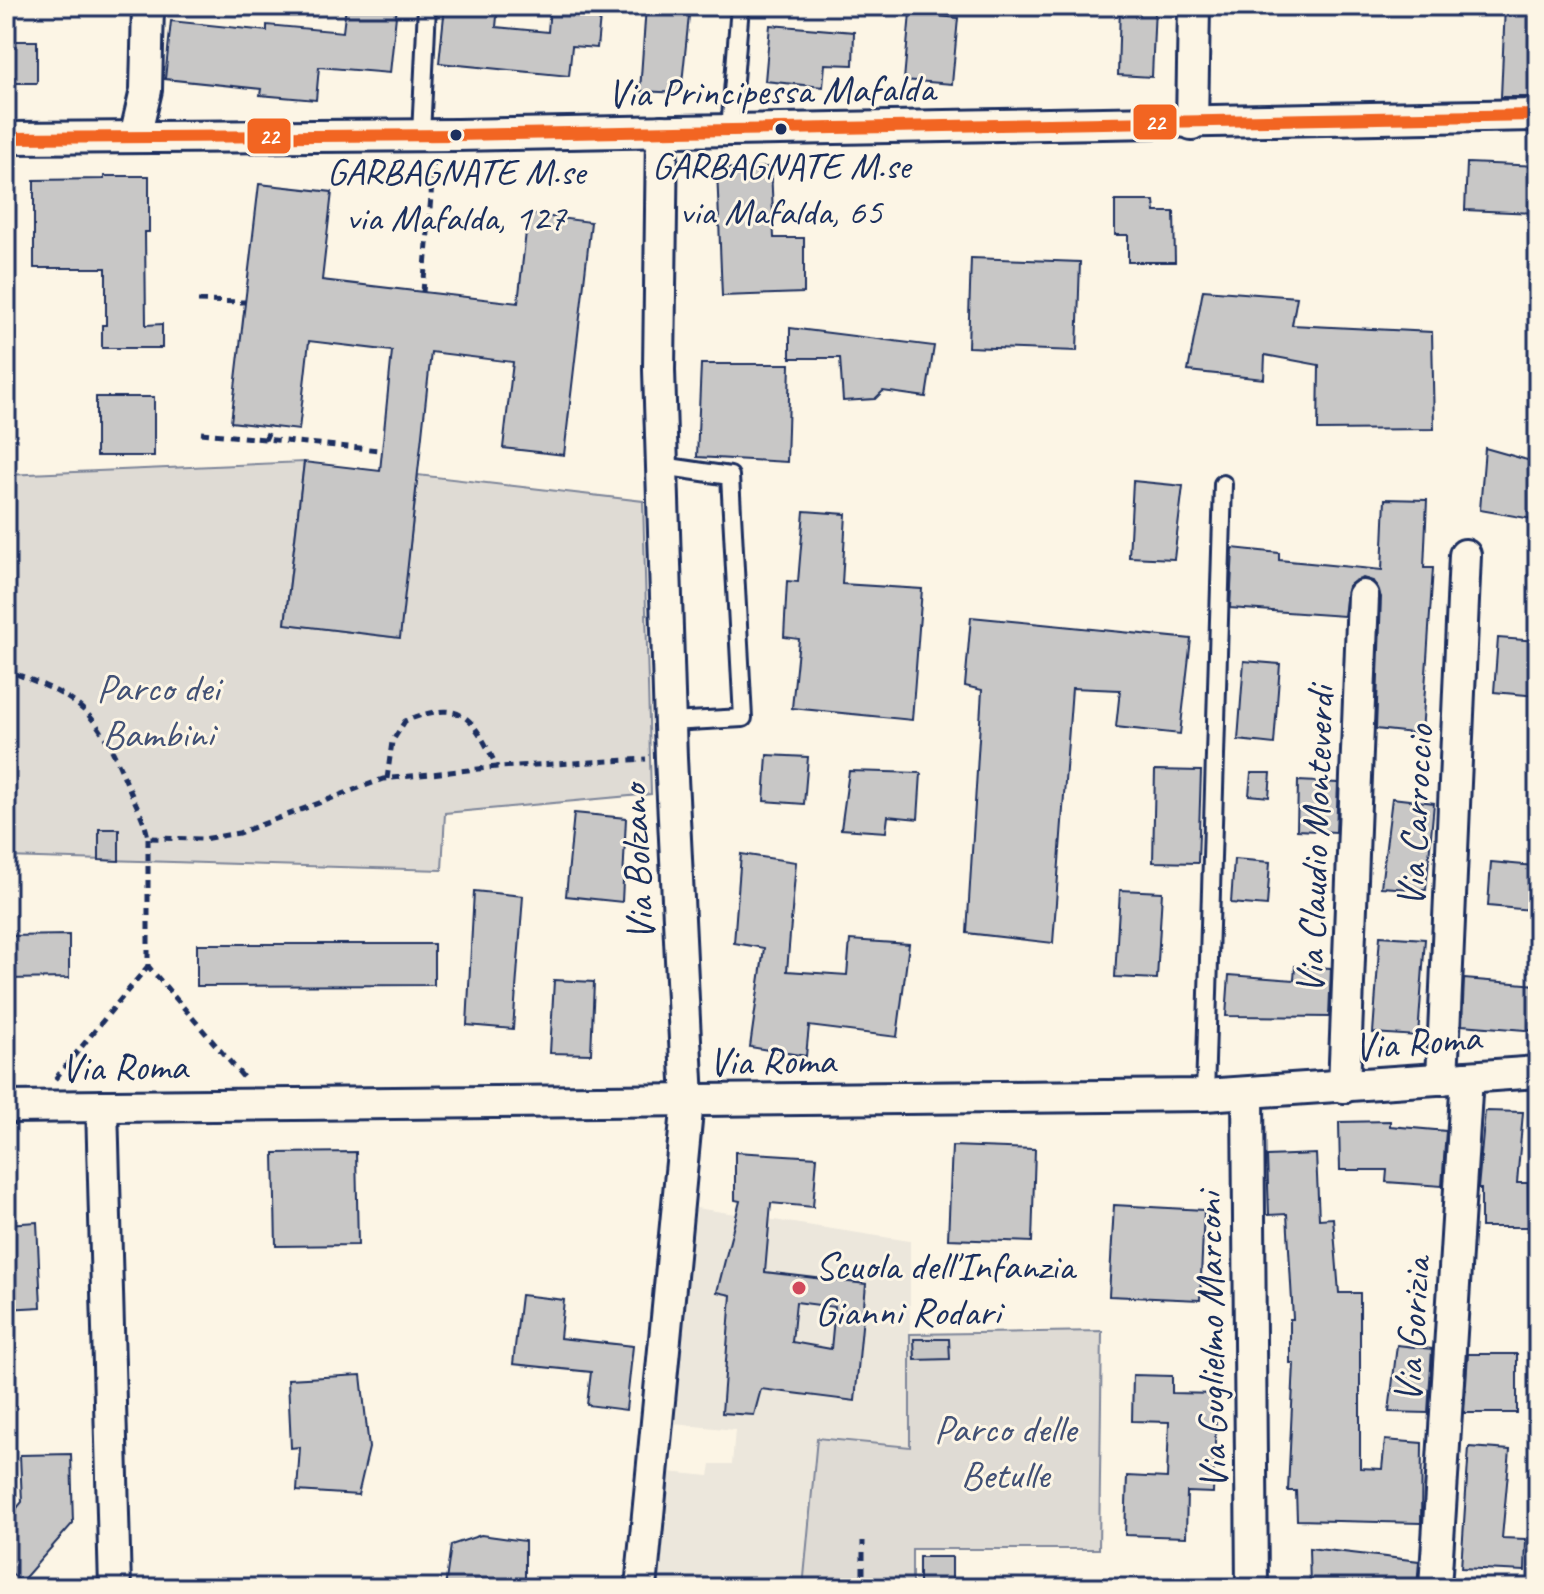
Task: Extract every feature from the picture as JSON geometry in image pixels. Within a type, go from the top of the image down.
[{"type":"street","points":[[135,137],[146,90],[148,6]]},
{"type":"street","points":[[1192,124],[1194,6]]},
{"type":"street","name":"Via Principessa Mafalda","points":[[6,138],[1192,124],[1538,115]]},
{"type":"street","name":"Via Bolzano","points":[[641,1588],[688,1100],[671,758],[659,370],[662,131]]},
{"type":"street","name":"Via Carroccio","points":[[1454,1078],[1465,555]]},
{"type":"street","name":"Via Claudio Monteverdi","points":[[1344,1087],[1363,596]]},
{"type":"street","name":"Via Roma","points":[[19,1107],[1205,1095],[1538,1072]]},
{"type":"street","name":"Via Gorizia","points":[[1435,1588],[1454,1078]]},
{"type":"street","name":"Via Guglielmo Marconi","points":[[1248,1094],[1252,1588]]},
{"type":"street","points":[[102,1106],[115,1588]]},
{"type":"lane","points":[[427,6],[429,135]]},
{"type":"lane","points":[[730,130],[740,6]]},
{"type":"lane","points":[[662,466],[730,476],[743,718],[670,722]]},
{"type":"lane","points":[[1205,1095],[1223,484]]},
{"type":"path","points":[[423,292],[429,135]]},
{"type":"path","points":[[198,301],[245,302]]},
{"type":"path","points":[[265,440],[271,426]]},
{"type":"path","points":[[201,433],[380,450]]},
{"type":"path","points":[[16,674],[59,690],[88,713],[109,738],[148,838],[148,966],[266,1104]]},
{"type":"path","points":[[387,779],[392,742],[405,721],[443,710],[462,713],[475,723],[497,767]]},
{"type":"path","points":[[148,838],[203,839],[239,833],[387,779],[497,767],[671,758]]},
{"type":"path","points":[[19,1107],[148,966]]},
{"type":"path","points":[[863,1541],[863,1588]]},
{"type":"shaded area","name":"Scuola dell'Infanzia Gianni Rodari","points":[[696,1208],[910,1241],[910,1447],[817,1438],[803,1588],[646,1588],[658,1471],[709,1476],[711,1464],[732,1464],[735,1430],[674,1424]]},
{"type":"green space","name":"Parco dei Bambini","points":[[304,462],[285,624],[399,638],[418,475],[643,501],[651,794],[445,813],[442,870],[6,857],[6,475]]},
{"type":"green space","name":"Parco delle Betulle","points":[[1102,1331],[1099,1549],[912,1549],[912,1588],[803,1588],[817,1438],[910,1447],[910,1334]]},
{"type":"building","points":[[346,6],[397,6],[390,73],[319,67],[316,100],[260,95],[261,89],[165,79],[171,21],[267,31],[267,25],[343,32]]},
{"type":"building","points":[[445,6],[498,6],[496,27],[548,32],[550,6],[601,6],[597,48],[572,46],[569,76],[439,63]]},
{"type":"building","points":[[646,6],[690,6],[681,93],[640,91]]},
{"type":"building","points":[[1120,6],[1155,6],[1152,77],[1118,75]]},
{"type":"building","points":[[1505,6],[1538,6],[1535,97],[1501,97]]},
{"type":"building","points":[[910,13],[958,18],[952,84],[904,80]]},
{"type":"building","points":[[770,25],[854,32],[853,65],[825,64],[823,87],[765,81]]},
{"type":"building","points":[[6,41],[37,41],[37,83],[6,83]]},
{"type":"building","points":[[1467,163],[1538,166],[1538,213],[1465,210]]},
{"type":"building","points":[[771,167],[774,238],[804,238],[804,293],[722,296],[717,169]]},
{"type":"building","points":[[104,176],[149,176],[149,232],[145,232],[146,325],[162,324],[162,348],[102,348],[102,325],[106,325],[106,268],[34,268],[34,180],[104,179]]},
{"type":"building","points":[[259,184],[332,192],[322,280],[518,303],[528,214],[591,222],[564,455],[503,448],[513,362],[431,352],[400,638],[285,624],[304,462],[380,471],[392,351],[309,341],[299,430],[231,422]]},
{"type":"building","points":[[1115,201],[1154,201],[1155,212],[1174,212],[1175,262],[1128,262],[1128,235],[1115,235]]},
{"type":"building","points":[[971,258],[1080,262],[1077,351],[968,347]]},
{"type":"building","points":[[1203,290],[1297,297],[1292,325],[1432,332],[1434,429],[1318,430],[1319,365],[1265,355],[1264,379],[1188,371]]},
{"type":"building","points":[[790,328],[934,346],[926,397],[883,391],[875,399],[843,401],[840,358],[790,358]]},
{"type":"building","points":[[701,364],[790,364],[787,462],[697,457]]},
{"type":"building","points":[[96,397],[154,397],[154,456],[96,456]]},
{"type":"building","points":[[1485,448],[1538,463],[1538,520],[1480,510]]},
{"type":"building","points":[[1133,481],[1183,486],[1174,559],[1129,557]]},
{"type":"building","points":[[1385,499],[1427,500],[1424,568],[1433,568],[1422,734],[1376,729],[1381,597],[1373,581],[1363,578],[1348,586],[1344,616],[1230,608],[1233,548],[1279,553],[1279,560],[1382,570]]},
{"type":"building","points":[[804,511],[846,514],[842,584],[922,589],[912,720],[792,708],[799,639],[784,637],[787,581],[798,582]]},
{"type":"building","points":[[971,617],[1191,639],[1180,734],[1116,727],[1120,690],[1072,688],[1053,943],[967,933],[982,690],[965,686]]},
{"type":"building","points":[[1498,638],[1538,641],[1538,696],[1494,692]]},
{"type":"building","points":[[1244,661],[1280,664],[1274,744],[1238,740]]},
{"type":"building","points":[[767,755],[808,757],[804,804],[764,801]]},
{"type":"building","points":[[1155,770],[1201,771],[1198,863],[1153,862]]},
{"type":"building","points":[[849,771],[921,773],[918,819],[888,816],[886,832],[841,829]]},
{"type":"building","points":[[1251,773],[1271,773],[1269,797],[1249,795]]},
{"type":"building","points":[[1298,781],[1338,783],[1336,832],[1297,830]]},
{"type":"building","points":[[1392,798],[1434,803],[1426,890],[1381,887]]},
{"type":"building","points":[[574,813],[626,818],[622,902],[566,896]]},
{"type":"building","points":[[99,829],[119,829],[119,861],[99,860]]},
{"type":"building","points":[[741,854],[796,862],[787,971],[847,975],[850,940],[909,944],[897,1037],[809,1026],[806,1056],[750,1047],[764,948],[734,943]]},
{"type":"building","points":[[1234,859],[1270,862],[1267,906],[1231,903]]},
{"type":"building","points":[[1491,862],[1535,866],[1531,910],[1488,906]]},
{"type":"building","points":[[1120,890],[1162,892],[1157,979],[1115,977]]},
{"type":"building","points":[[474,891],[523,896],[513,1029],[467,1025]]},
{"type":"building","points":[[69,935],[69,978],[6,979],[6,936]]},
{"type":"building","points":[[1380,936],[1425,939],[1418,1036],[1373,1033]]},
{"type":"building","points":[[197,944],[434,944],[434,985],[197,986]]},
{"type":"building","points":[[1295,966],[1331,968],[1329,1017],[1226,1016],[1229,975],[1294,980]]},
{"type":"building","points":[[1464,979],[1538,985],[1538,1031],[1462,1025]]},
{"type":"building","points":[[554,980],[594,982],[591,1054],[550,1053]]},
{"type":"building","points":[[1485,1111],[1523,1112],[1517,1183],[1528,1183],[1529,1227],[1481,1227],[1481,1189],[1478,1189]]},
{"type":"building","points":[[1390,1121],[1390,1126],[1446,1131],[1442,1186],[1386,1182],[1387,1170],[1340,1170],[1339,1122]]},
{"type":"building","points":[[952,1146],[1035,1149],[1032,1242],[948,1239]]},
{"type":"building","points":[[356,1152],[358,1245],[276,1246],[274,1153]]},
{"type":"building","points":[[735,1152],[817,1157],[813,1207],[771,1203],[765,1272],[866,1284],[855,1401],[761,1389],[754,1415],[722,1413],[731,1295],[717,1292],[740,1201],[735,1200]],"holes":[[[796,1302],[835,1307],[831,1349],[792,1342]]]},
{"type":"building","points":[[1316,1154],[1319,1219],[1333,1218],[1339,1293],[1360,1293],[1360,1468],[1382,1469],[1385,1440],[1422,1443],[1421,1523],[1297,1520],[1296,1491],[1288,1491],[1294,1363],[1290,1363],[1290,1319],[1293,1319],[1287,1214],[1269,1215],[1267,1156]]},
{"type":"building","points":[[1114,1205],[1204,1210],[1200,1300],[1109,1296]]},
{"type":"building","points":[[37,1222],[41,1307],[6,1309],[6,1224]]},
{"type":"building","points":[[521,1295],[564,1300],[560,1338],[633,1346],[626,1410],[587,1405],[591,1372],[513,1364]]},
{"type":"building","points":[[914,1339],[949,1339],[950,1359],[915,1360]]},
{"type":"building","points":[[1397,1345],[1432,1349],[1428,1413],[1389,1412]]},
{"type":"building","points":[[1468,1354],[1517,1354],[1517,1413],[1464,1413]]},
{"type":"building","points":[[361,1375],[369,1448],[358,1495],[297,1491],[300,1447],[291,1448],[288,1379]]},
{"type":"building","points":[[1133,1375],[1172,1376],[1172,1393],[1217,1394],[1213,1493],[1187,1492],[1186,1537],[1125,1535],[1127,1476],[1167,1478],[1169,1422],[1132,1421]]},
{"type":"building","points":[[1469,1447],[1510,1450],[1502,1538],[1526,1539],[1525,1571],[1461,1568]]},
{"type":"building","points":[[71,1454],[73,1523],[21,1582],[6,1568],[6,1521],[22,1502],[20,1455]]},
{"type":"building","points":[[481,1535],[525,1541],[525,1588],[445,1588],[451,1545]]},
{"type":"building","points":[[1309,1548],[1419,1561],[1417,1588],[1310,1588]]},
{"type":"building","points":[[919,1557],[952,1557],[952,1588],[919,1588]]},
{"type":"transit line","name":"22","points":[[6,138],[457,135],[1538,115]]},
{"type":"place","name":"GARBAGNATE M.se via Mafalda, 65","points":[[781,129]]},
{"type":"place","name":"GARBAGNATE M.se via Mafalda, 127","points":[[456,135]]},
{"type":"place","name":"Scuola dell'Infanzia Gianni Rodari","points":[[799,1288]]}]
